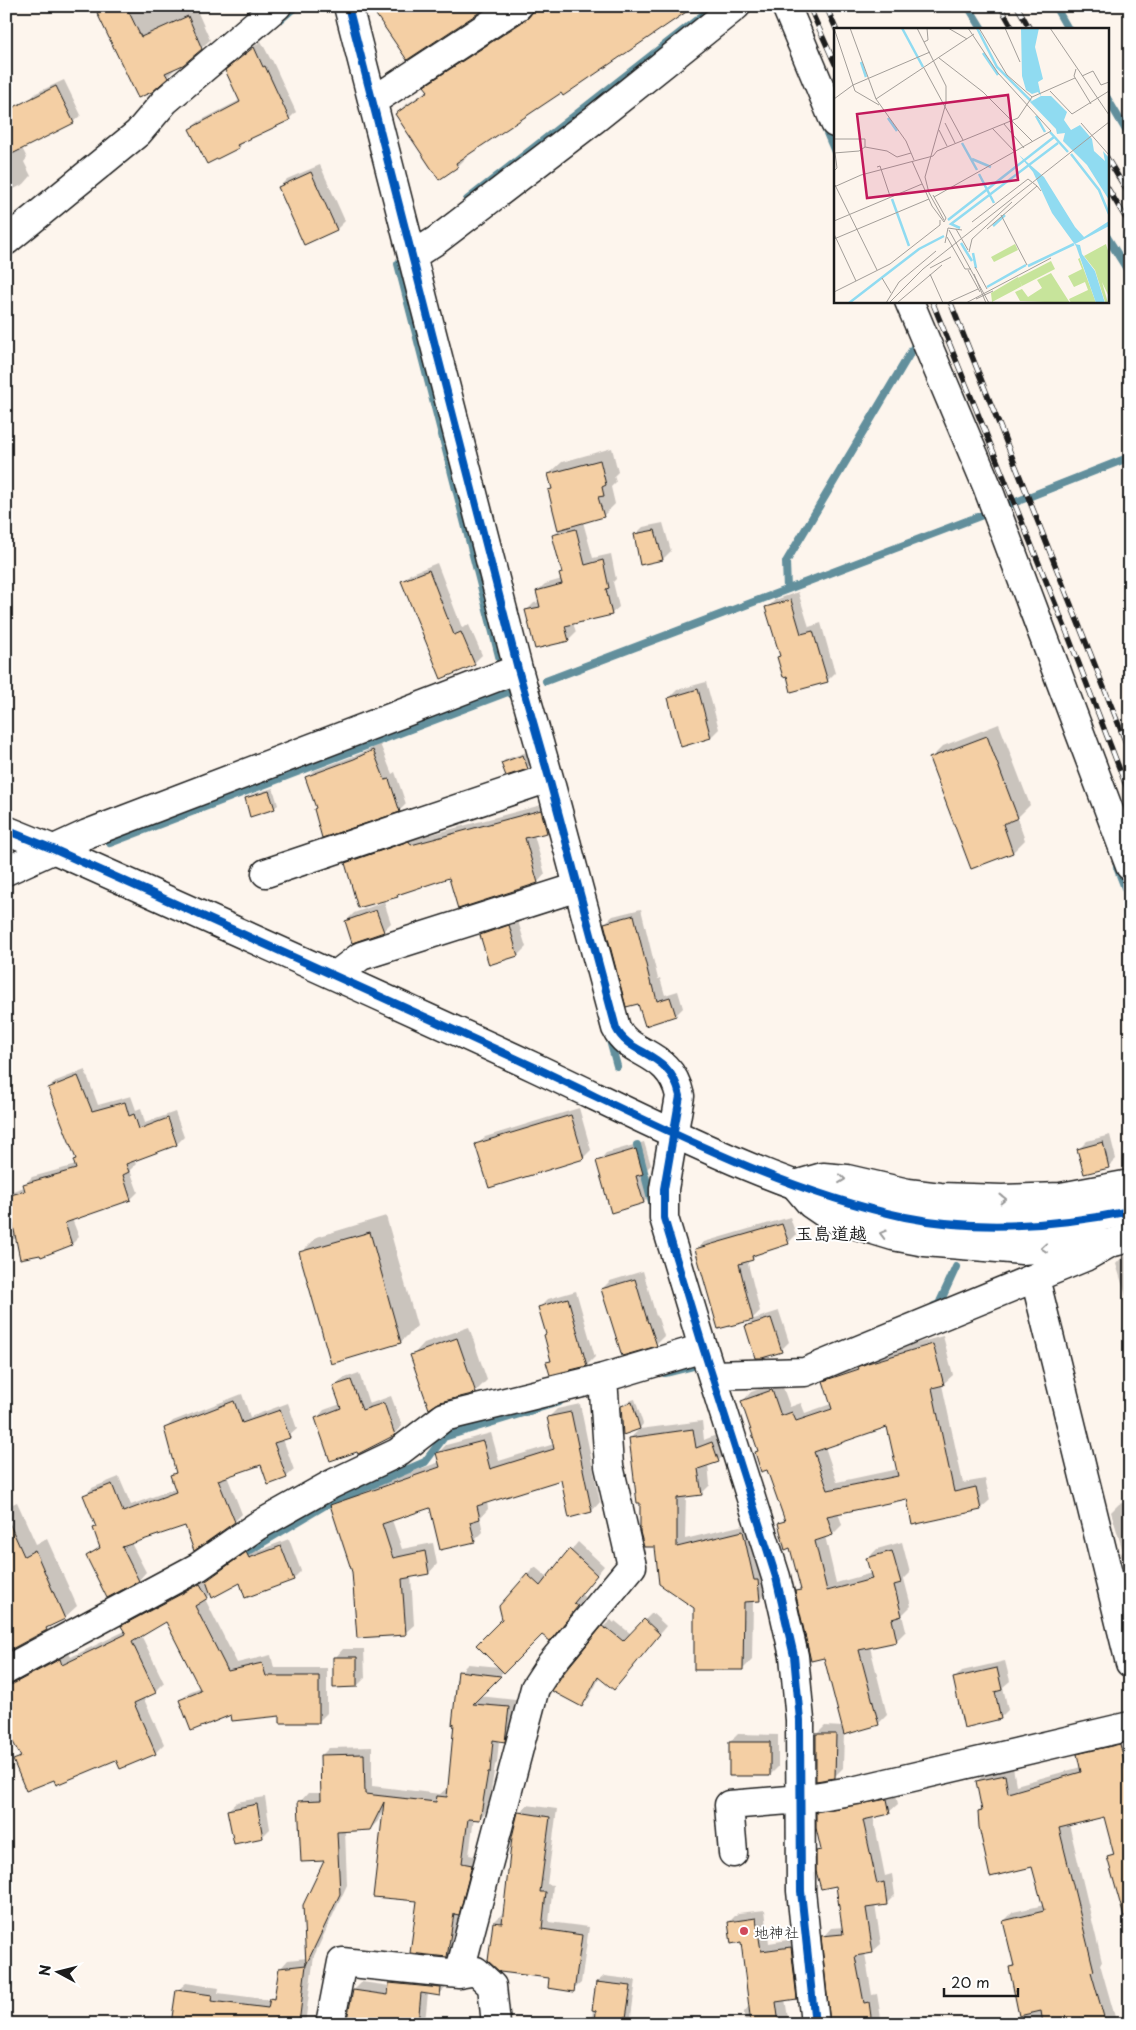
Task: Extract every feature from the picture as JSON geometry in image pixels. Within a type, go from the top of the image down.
[{"type":"street","points":[[6,241],[138,133],[164,101],[277,6]]},
{"type":"street","points":[[348,6],[412,256],[508,673],[542,780],[571,889],[618,1034],[661,1062],[678,1084],[680,1096],[664,1189],[664,1218],[776,1577],[794,1656],[800,1720],[801,1891],[815,2024]]},
{"type":"street","points":[[373,101],[518,6]]},
{"type":"street","points":[[412,256],[437,240],[524,173],[736,6]]},
{"type":"street","points":[[786,6],[834,121]]},
{"type":"street","points":[[909,302],[987,486],[1130,866]]},
{"type":"street","points":[[6,870],[87,834],[508,673]]},
{"type":"street","points":[[266,874],[542,780]]},
{"type":"street","points":[[6,830],[54,849],[336,975],[674,1133],[794,1186],[906,1217],[949,1224],[1041,1224],[1130,1211]]},
{"type":"street","points":[[336,975],[361,956],[571,889]]},
{"type":"street","points":[[794,1186],[823,1178],[847,1179],[908,1193],[940,1197],[1002,1199],[1061,1198],[1130,1184]]},
{"type":"street","points":[[794,1186],[811,1204],[830,1217],[893,1236],[925,1242],[1022,1250],[1120,1240]]},
{"type":"street","points":[[713,1375],[805,1372],[1085,1258],[1120,1240]]},
{"type":"street","points":[[1035,1278],[1130,1663]]},
{"type":"street","points":[[6,1670],[198,1567],[257,1526],[332,1484],[397,1453],[444,1417],[603,1378],[703,1348]]},
{"type":"street","points":[[459,1974],[536,1688],[550,1665],[632,1566],[609,1466],[603,1378]]},
{"type":"street","points":[[733,1853],[729,1805],[801,1799],[857,1790],[1130,1726]]},
{"type":"street","points":[[330,2024],[342,1962],[459,1974],[476,1971],[492,1986],[496,2024]]},
{"type":"building","points":[[112,6],[126,6],[141,37],[188,16],[202,49],[183,65],[165,73],[168,78],[152,92],[138,98],[97,13]]},
{"type":"building","points":[[370,6],[489,6],[407,60]]},
{"type":"building","points":[[533,6],[695,6],[563,96],[561,93],[456,163],[458,167],[439,180],[395,114],[428,91],[424,86],[527,19],[532,13]]},
{"type":"building","points":[[254,47],[290,120],[237,145],[239,148],[207,164],[189,129],[240,102],[225,70]]},
{"type":"building","points":[[56,86],[74,123],[6,157],[6,111]]},
{"type":"building","points":[[311,172],[337,230],[304,245],[278,187]]},
{"type":"building","points":[[600,460],[606,485],[602,487],[604,496],[598,497],[604,517],[558,530],[548,490],[552,489],[548,474]]},
{"type":"building","points":[[576,529],[585,565],[603,560],[609,588],[606,589],[612,615],[565,626],[569,641],[535,649],[525,610],[540,607],[536,591],[562,584],[559,574],[562,573],[552,535]]},
{"type":"building","points":[[655,530],[663,560],[640,565],[634,534]]},
{"type":"building","points":[[429,570],[454,635],[461,632],[475,665],[441,679],[401,581]]},
{"type":"building","points":[[791,600],[801,634],[813,631],[828,682],[791,692],[787,676],[783,677],[777,657],[780,656],[765,607]]},
{"type":"building","points":[[698,689],[711,738],[681,747],[668,698]]},
{"type":"building","points":[[987,736],[1018,818],[1003,824],[1013,853],[971,869],[929,758]]},
{"type":"building","points":[[373,750],[385,780],[389,779],[400,812],[322,838],[314,809],[316,808],[305,777]]},
{"type":"building","points":[[523,755],[528,769],[506,776],[501,763]]},
{"type":"building","points":[[269,791],[275,809],[250,817],[245,798]]},
{"type":"building","points":[[541,810],[547,833],[525,838],[538,883],[458,909],[449,878],[397,895],[398,897],[358,908],[345,863],[409,841],[411,845]]},
{"type":"building","points":[[376,910],[384,932],[352,943],[345,921]]},
{"type":"building","points":[[634,915],[651,985],[653,985],[657,1001],[670,997],[676,1016],[645,1026],[638,1004],[626,1007],[604,923]]},
{"type":"building","points":[[509,925],[518,956],[489,965],[480,935]]},
{"type":"building","points":[[78,1076],[92,1111],[125,1102],[129,1116],[134,1114],[139,1129],[168,1118],[177,1145],[126,1164],[129,1172],[123,1175],[131,1200],[65,1223],[72,1245],[41,1257],[40,1255],[20,1259],[7,1196],[25,1191],[23,1184],[76,1169],[73,1160],[76,1159],[48,1088]]},
{"type":"building","points":[[571,1115],[584,1159],[489,1188],[475,1144]]},
{"type":"building","points":[[1103,1142],[1109,1168],[1084,1174],[1077,1149]]},
{"type":"building","points":[[636,1149],[643,1174],[636,1176],[644,1203],[611,1213],[596,1161]]},
{"type":"building","points":[[782,1224],[789,1244],[752,1256],[753,1260],[739,1264],[753,1320],[718,1329],[695,1249]]},
{"type":"building","points":[[370,1232],[401,1343],[331,1364],[299,1252]]},
{"type":"building","points":[[635,1279],[657,1346],[622,1356],[601,1289]]},
{"type":"building","points":[[568,1298],[587,1366],[550,1375],[546,1362],[551,1361],[538,1307]]},
{"type":"building","points":[[771,1318],[782,1352],[762,1358],[755,1358],[745,1326]]},
{"type":"building","points":[[457,1338],[476,1393],[440,1402],[429,1409],[410,1355]]},
{"type":"building","points":[[933,1344],[944,1385],[932,1388],[954,1492],[976,1487],[981,1510],[912,1525],[907,1499],[827,1516],[833,1535],[815,1541],[827,1591],[872,1579],[866,1558],[892,1551],[901,1583],[894,1585],[902,1616],[892,1619],[897,1642],[859,1650],[879,1725],[844,1735],[824,1658],[811,1661],[795,1591],[801,1590],[790,1548],[785,1550],[778,1523],[785,1521],[767,1470],[761,1472],[755,1452],[758,1451],[741,1401],[772,1390],[781,1416],[792,1412],[796,1421],[832,1409],[823,1381],[859,1369],[858,1367]],"holes":[[[887,1427],[898,1476],[828,1490],[814,1452]]]},
{"type":"building","points":[[351,1380],[362,1410],[384,1403],[395,1435],[358,1454],[357,1452],[330,1461],[315,1418],[341,1408],[333,1386]]},
{"type":"building","points":[[234,1401],[242,1423],[280,1410],[290,1438],[274,1443],[287,1478],[268,1485],[261,1465],[218,1480],[235,1522],[194,1551],[185,1526],[122,1547],[139,1581],[107,1598],[86,1556],[100,1548],[93,1528],[96,1527],[83,1495],[112,1484],[123,1512],[176,1492],[170,1475],[176,1473],[164,1428]]},
{"type":"building","points":[[632,1402],[640,1429],[623,1435],[621,1406]]},
{"type":"building","points":[[571,1412],[592,1512],[569,1518],[561,1480],[477,1506],[480,1519],[470,1522],[475,1542],[440,1550],[430,1508],[382,1524],[393,1558],[425,1551],[429,1574],[402,1579],[406,1635],[357,1638],[352,1572],[330,1505],[440,1467],[436,1453],[483,1441],[490,1469],[554,1449],[547,1417]]},
{"type":"building","points":[[693,1429],[696,1448],[712,1442],[719,1462],[698,1469],[702,1495],[677,1498],[677,1547],[743,1531],[754,1580],[758,1580],[760,1601],[744,1602],[743,1670],[694,1670],[694,1608],[659,1584],[655,1547],[644,1547],[640,1532],[640,1503],[637,1503],[629,1438]]},
{"type":"building","points":[[6,1516],[24,1556],[35,1550],[65,1619],[6,1652]]},
{"type":"building","points":[[281,1546],[294,1580],[245,1598],[240,1583],[212,1598],[206,1581],[246,1552],[249,1558]]},
{"type":"building","points":[[569,1549],[597,1575],[574,1603],[578,1606],[550,1641],[542,1635],[504,1673],[476,1645],[502,1619],[499,1606],[527,1574],[540,1586]]},
{"type":"building","points":[[200,1584],[208,1598],[195,1606],[228,1671],[262,1663],[266,1676],[319,1676],[319,1723],[280,1723],[280,1716],[232,1721],[231,1715],[191,1731],[179,1700],[201,1691],[166,1622],[132,1642],[156,1693],[134,1703],[156,1754],[120,1769],[116,1760],[56,1785],[54,1780],[26,1791],[13,1760],[21,1757],[6,1729],[6,1686],[60,1659],[62,1665],[126,1634],[121,1626]]},
{"type":"building","points":[[644,1619],[660,1634],[614,1690],[598,1677],[582,1707],[552,1691],[563,1674],[602,1626],[623,1641]]},
{"type":"building","points":[[333,1657],[357,1657],[357,1687],[333,1688]]},
{"type":"building","points":[[997,1668],[1002,1690],[995,1692],[1001,1719],[964,1728],[953,1678]]},
{"type":"building","points":[[458,1671],[501,1676],[473,1704],[509,1707],[505,1742],[493,1740],[490,1772],[488,1772],[480,1820],[468,1819],[462,1863],[472,1865],[459,1915],[454,1914],[447,1957],[410,1953],[417,1901],[373,1897],[384,1802],[370,1830],[337,1832],[340,1894],[306,1965],[303,1905],[324,1861],[301,1862],[298,1801],[321,1800],[320,1755],[364,1754],[365,1794],[436,1802],[437,1796],[447,1797]]},
{"type":"building","points":[[816,1734],[836,1734],[835,1778],[816,1781]]},
{"type":"building","points":[[729,1742],[770,1742],[770,1776],[729,1776]]},
{"type":"building","points":[[1120,1744],[1126,1770],[1130,1769],[1130,1916],[1124,1917],[1107,1857],[1114,1855],[1104,1817],[1059,1828],[1094,1971],[1091,1972],[1106,2024],[1043,2024],[1041,2011],[1019,2016],[1009,1967],[1014,1966],[1003,1921],[1044,1911],[1032,1867],[990,1877],[979,1827],[978,1812],[982,1811],[976,1781],[1005,1775],[1008,1793],[1081,1772],[1077,1754]]},
{"type":"building","points":[[887,1799],[890,1814],[863,1820],[877,1884],[884,1882],[887,1905],[866,1908],[873,1953],[855,1956],[864,2003],[869,2002],[872,2024],[830,2024],[821,1936],[843,1934],[836,1886],[821,1889],[816,1871],[816,1851],[821,1850],[816,1828],[816,1812]]},
{"type":"building","points":[[257,1804],[263,1838],[234,1844],[227,1810]]},
{"type":"building","points":[[518,1812],[550,1817],[540,1892],[546,1892],[542,1929],[582,1935],[574,1992],[548,1988],[549,1978],[500,1972],[488,1961],[493,1922],[502,1923],[512,1837]]},
{"type":"building","points":[[756,1918],[761,1951],[791,1947],[797,1999],[776,2002],[779,2024],[751,2024],[741,1942],[731,1944],[728,1922]]},
{"type":"building","points":[[306,1965],[299,2024],[171,2024],[176,1990],[212,1995],[211,2001],[268,2008],[270,1998],[274,1999],[279,1968]]},
{"type":"building","points":[[596,1982],[631,1986],[625,2024],[595,2024],[596,2011],[592,2010]]},
{"type":"building","points":[[389,1983],[441,1988],[440,1996],[421,1993],[418,2024],[346,2024],[353,1990],[388,1995]]},
{"type":"waterway","points":[[281,19],[296,6]]},
{"type":"waterway","points":[[968,6],[981,28]]},
{"type":"waterway","points":[[1055,6],[1067,28]]},
{"type":"waterway","points":[[467,200],[712,8]]},
{"type":"waterway","points":[[1108,100],[1130,137]]},
{"type":"waterway","points":[[824,126],[834,150]]},
{"type":"waterway","points":[[1108,239],[1130,274]]},
{"type":"waterway","points":[[402,259],[398,264],[499,656],[509,692],[516,698]]},
{"type":"waterway","points":[[787,589],[786,562],[918,340]]},
{"type":"waterway","points":[[546,681],[1130,457]]},
{"type":"waterway","points":[[110,843],[513,690]]},
{"type":"waterway","points":[[1117,867],[1130,901]]},
{"type":"waterway","points":[[609,1037],[617,1066]]},
{"type":"waterway","points":[[637,1145],[653,1206]]},
{"type":"waterway","points":[[934,1306],[939,1304],[956,1267]]},
{"type":"waterway","points":[[665,1373],[697,1365]]},
{"type":"waterway","points":[[217,1570],[327,1504],[425,1462],[444,1437],[559,1402]]},
{"type":"railway","points":[[809,6],[834,62]]},
{"type":"railway","points":[[826,6],[836,28]]},
{"type":"railway","points":[[1000,6],[1012,28]]},
{"type":"railway","points":[[1017,6],[1029,28]]},
{"type":"railway","points":[[1108,160],[1130,196]]},
{"type":"railway","points":[[1108,189],[1130,225]]},
{"type":"railway","points":[[932,302],[1064,625],[1130,796]]},
{"type":"railway","points":[[950,302],[1130,753]]},
{"type":"cycle path","points":[[348,6],[518,669],[616,1028],[630,1044],[659,1062],[668,1070],[675,1081],[680,1096],[664,1189],[664,1218],[776,1577],[794,1656],[800,1720],[801,1891],[815,2024]]},
{"type":"cycle path","points":[[6,830],[53,849],[354,984],[716,1153],[810,1190],[857,1205],[905,1217],[933,1222],[989,1226],[1046,1223],[1130,1211]]},
{"type":"place","name":"地神社","points":[[744,1931]]},
{"type":"district","name":"玉島道越","points":[[831,1232]]}]
